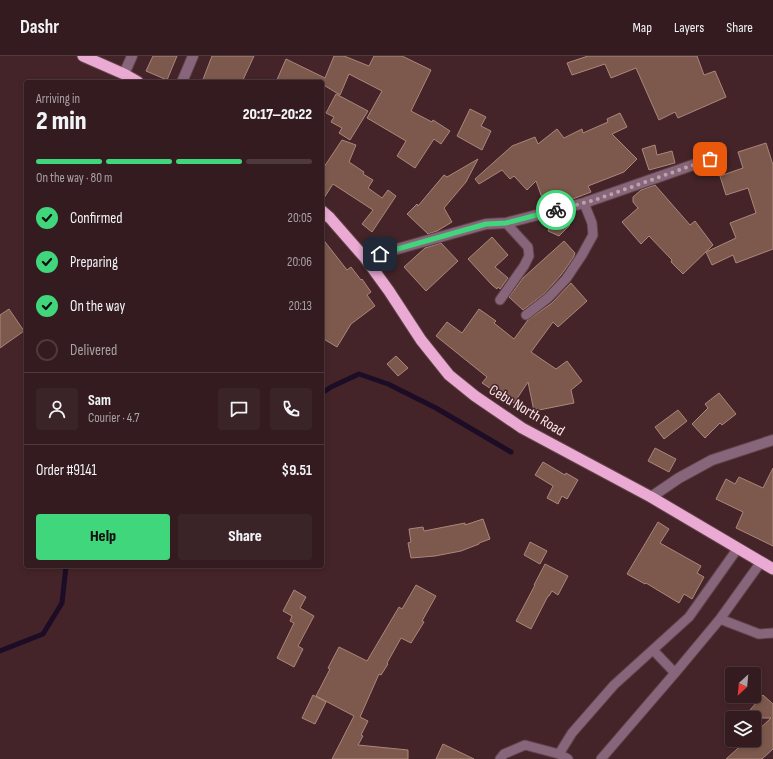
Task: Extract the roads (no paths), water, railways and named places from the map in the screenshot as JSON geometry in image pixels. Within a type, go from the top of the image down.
[{"type":"highway","points":[[83,56],[134,80]]},
{"type":"highway","name":"Cebu North Road","points":[[324,213],[365,258],[389,291],[421,340],[449,375],[475,396],[522,428],[651,497],[773,569]]},
{"type":"street","points":[[124,74],[132,56]]},
{"type":"street","points":[[183,80],[193,56]]},
{"type":"street","points":[[365,258],[486,224],[506,223],[584,203],[710,159]]},
{"type":"street","points":[[651,497],[679,478],[712,460],[773,440]]},
{"type":"lane","points":[[526,315],[548,298],[566,279],[590,242],[593,235],[592,223],[584,203]]},
{"type":"lane","points":[[500,300],[524,266],[529,256],[528,247],[506,223]]},
{"type":"lane","points":[[559,754],[572,733],[614,685],[689,617],[738,548]]},
{"type":"lane","points":[[601,759],[675,674],[720,619],[761,562]]},
{"type":"lane","points":[[720,619],[759,634],[773,633]]},
{"type":"lane","points":[[653,650],[675,674]]},
{"type":"lane","points":[[500,759],[504,754],[525,745],[559,754],[568,759]]},
{"type":"waterway","points":[[324,392],[359,374],[388,384],[436,408],[511,452]]},
{"type":"waterway","points":[[0,651],[43,634],[62,603],[66,568]]}]
